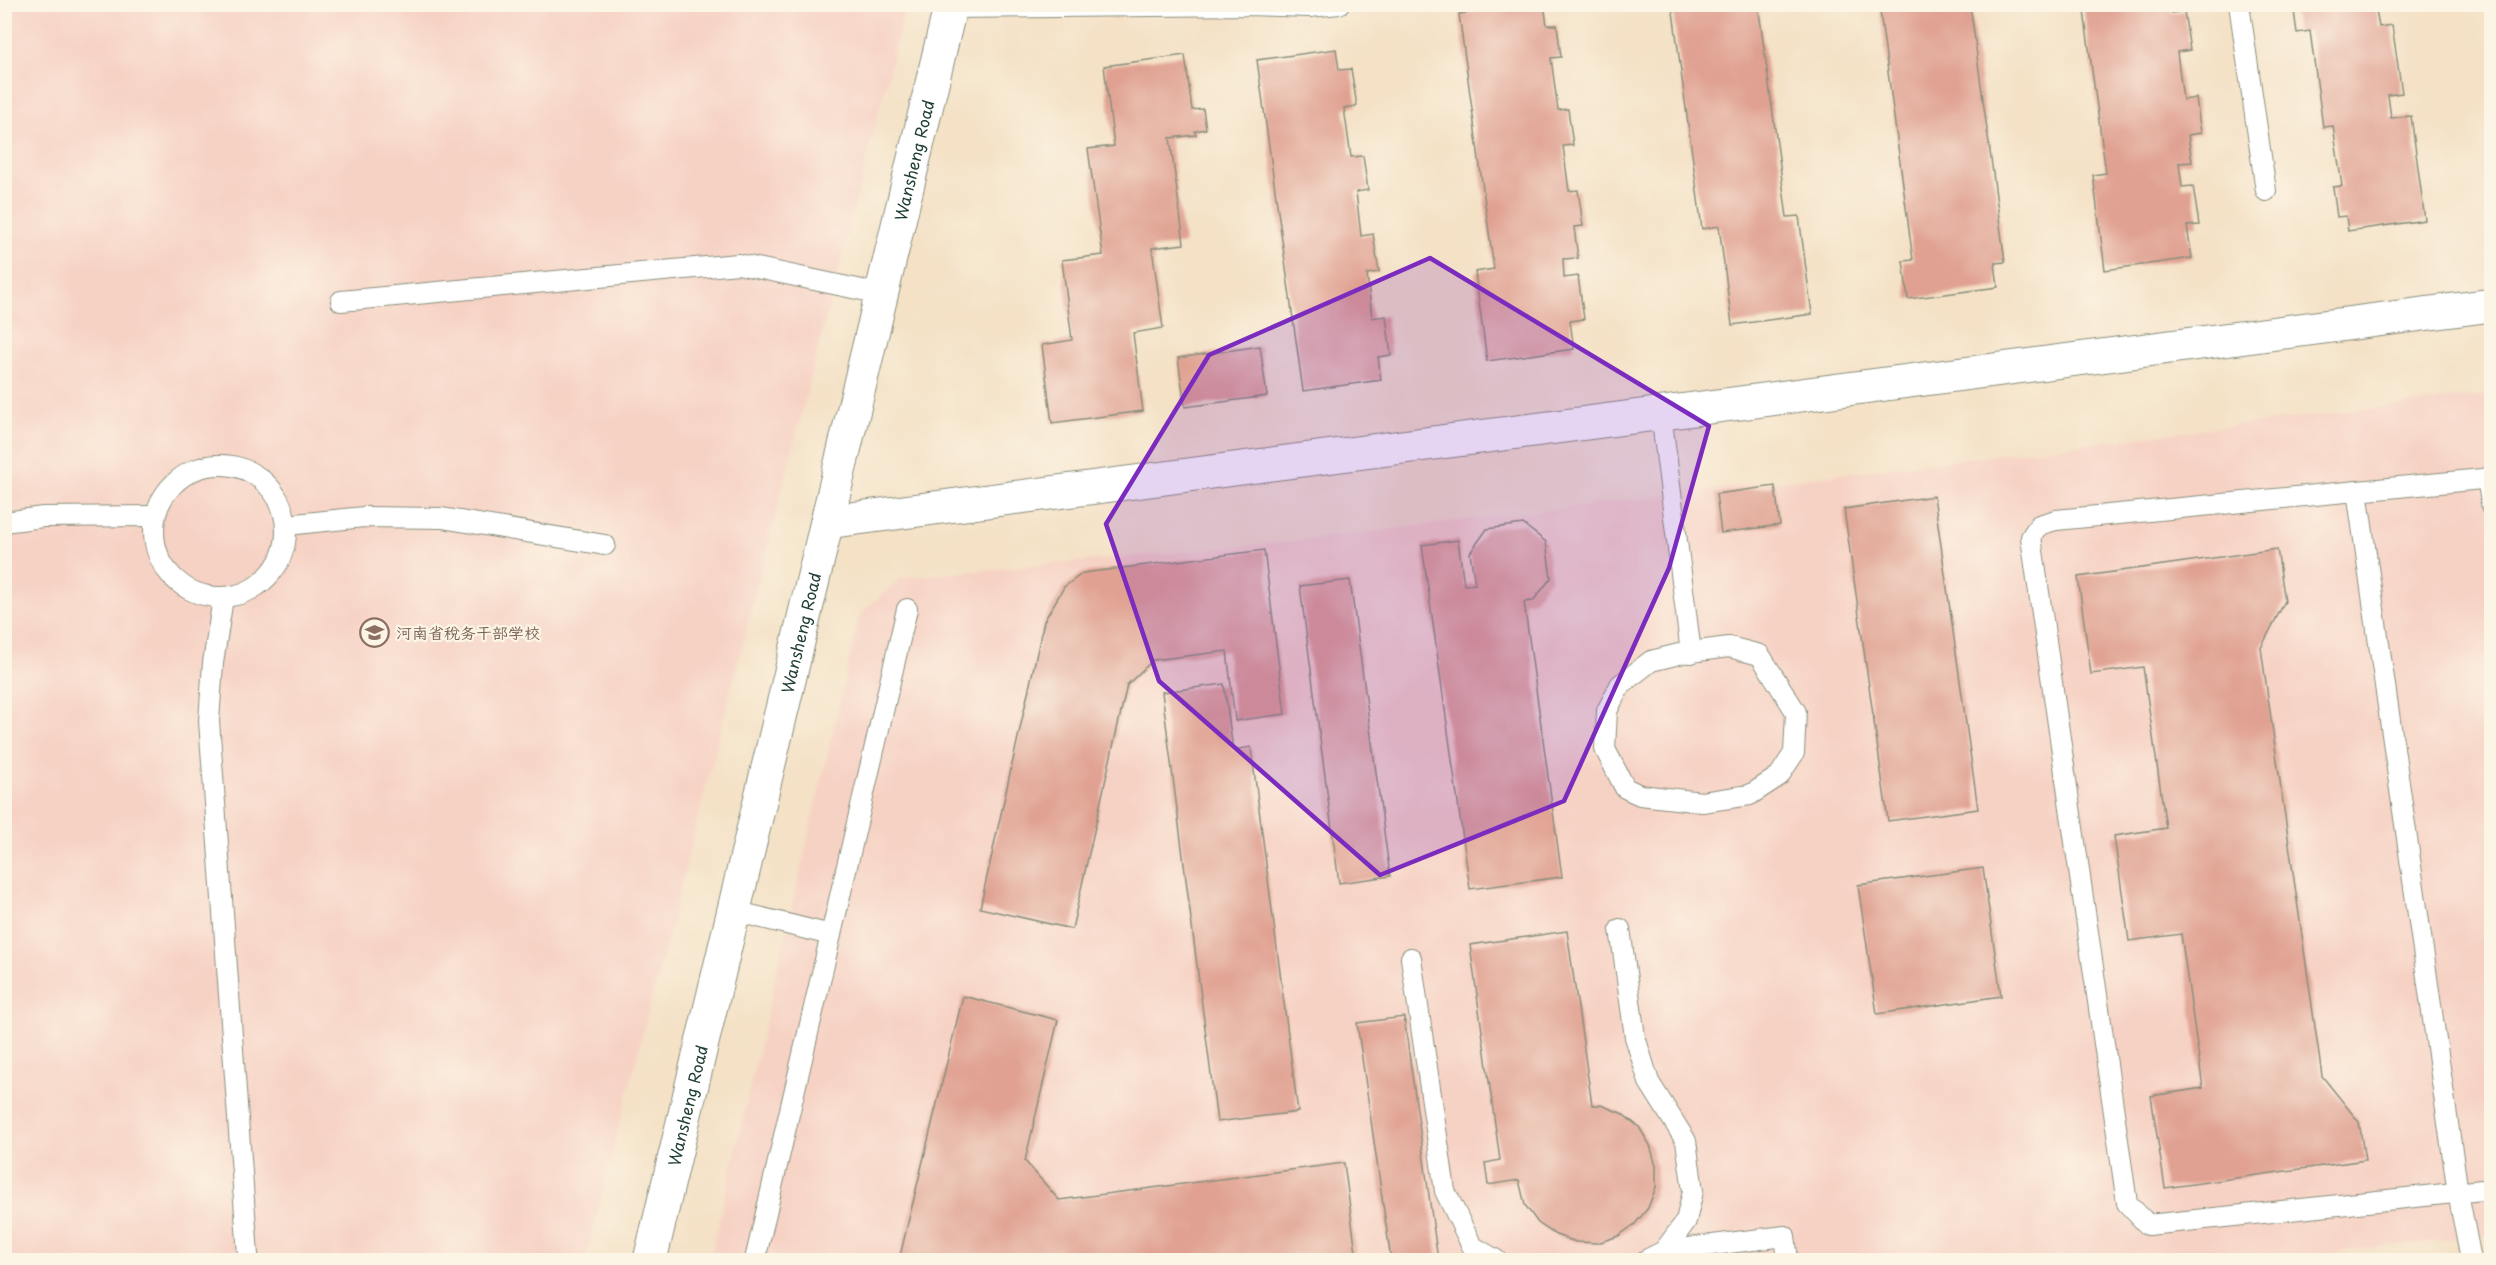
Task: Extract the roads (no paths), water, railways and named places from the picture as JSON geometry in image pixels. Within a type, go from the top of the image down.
[{"type":"street","name":"Wansheng Road","points":[[650,1260],[950,7]]},
{"type":"street","points":[[827,522],[2492,305]]},
{"type":"lane","points":[[950,7],[1266,5],[1310,7],[1339,4]]},
{"type":"lane","points":[[2239,4],[2266,191]]},
{"type":"lane","points":[[341,301],[738,264],[881,294]]},
{"type":"lane","points":[[1661,413],[1691,653]]},
{"type":"lane","points":[[213,465],[233,465],[252,473],[269,486],[280,504],[286,525],[285,546],[276,566],[262,582],[244,593],[223,598],[202,596],[183,587],[169,573],[158,556],[153,536],[155,516],[162,497],[184,475],[213,465]]},
{"type":"lane","points":[[2492,508],[2489,478],[2056,520],[2039,525],[2031,537],[2127,1203],[2148,1225],[2492,1189]]},
{"type":"lane","points":[[2357,491],[2458,1192],[2471,1260]]},
{"type":"lane","points":[[4,522],[44,517],[155,516]]},
{"type":"lane","points":[[286,525],[364,517],[442,518],[605,545]]},
{"type":"lane","points":[[223,598],[213,663],[208,721],[248,1255],[245,1260]]},
{"type":"lane","points":[[755,1260],[907,609]]},
{"type":"lane","points":[[1729,647],[1760,655],[1796,712],[1794,753],[1779,776],[1749,795],[1702,802],[1640,795],[1625,788],[1605,749],[1607,711],[1620,685],[1651,661],[1691,653],[1729,647]]},
{"type":"lane","points":[[734,911],[831,935]]},
{"type":"lane","points":[[1620,929],[1635,1036],[1649,1082],[1686,1141],[1694,1191],[1686,1221],[1664,1251]]},
{"type":"lane","points":[[1411,958],[1445,1191],[1472,1246],[1496,1260]]},
{"type":"lane","points":[[1646,1260],[1664,1251],[1785,1236],[1788,1260]]},
{"type":"place","name":"河南省税务干部学校","points":[[375,632]]}]
